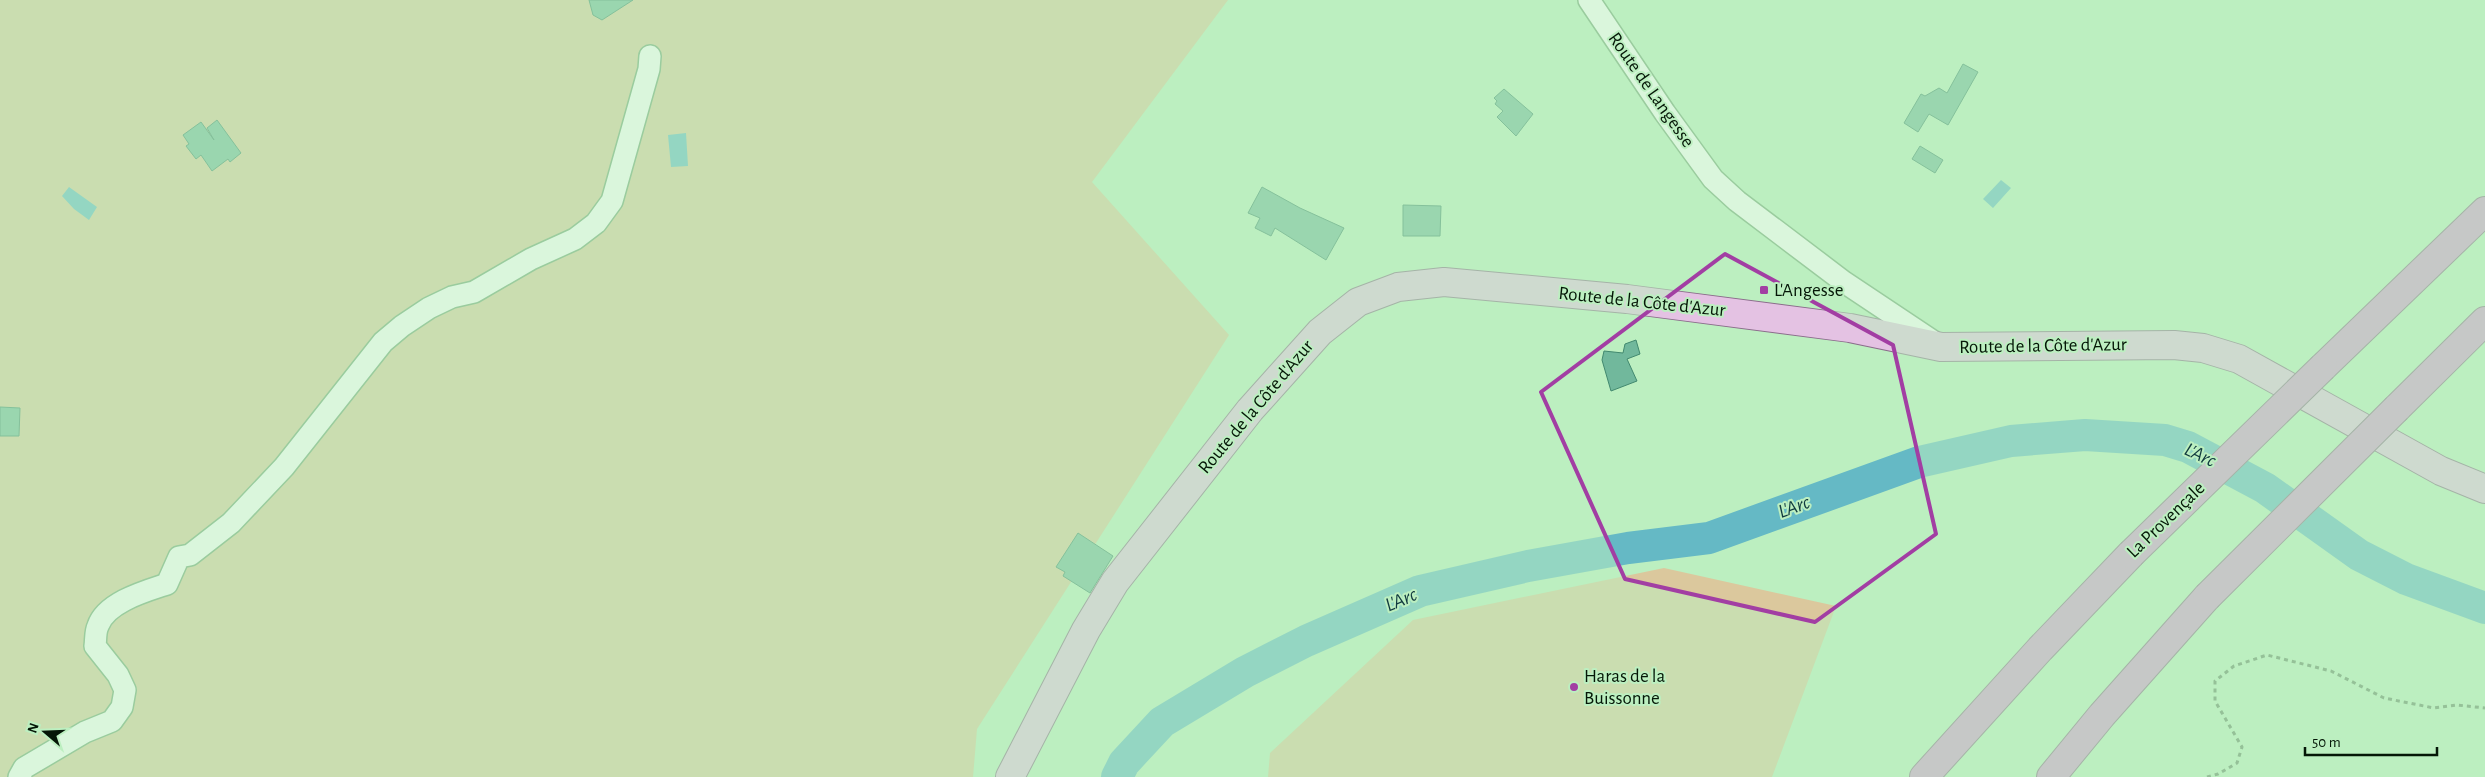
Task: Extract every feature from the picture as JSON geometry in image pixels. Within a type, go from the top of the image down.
[{"type":"highway","name":"La Provençale","points":[[1924,777],[2040,649],[2131,554],[2485,211]]},
{"type":"highway","points":[[2051,777],[2102,715],[2207,597],[2485,321]]},
{"type":"main road","name":"Route de la Côte d'Azur","points":[[1010,777],[1086,630],[1115,582],[1250,410],[1320,332],[1358,302],[1398,287],[1444,282],[1730,311],[1850,328],[1941,347],[2134,344],[2203,348],[2239,359],[2441,471],[2485,489]]},
{"type":"street","name":"Route de Langesse","points":[[1589,0],[1665,113],[1713,179],[1736,201],[1844,282],[1941,347]]},
{"type":"street","points":[[19,777],[24,768],[85,732],[112,721],[122,707],[125,690],[118,675],[95,646],[98,625],[111,610],[132,595],[167,584],[179,557],[190,555],[231,524],[284,467],[383,342],[428,308],[452,297],[474,292],[531,259],[575,239],[596,223],[612,201],[649,70],[650,56]]},
{"type":"path","points":[[2208,777],[2218,774],[2237,763],[2242,747],[2215,701],[2215,681],[2234,666],[2267,655],[2331,671],[2393,700],[2434,708],[2457,705],[2485,708]]},
{"type":"highlighted area","points":[[1725,254],[1893,345],[1936,534],[1815,622],[1625,579],[1541,392]]},
{"type":"shaded area","points":[[0,0],[1228,0],[1092,182],[1229,335],[977,729],[973,777],[0,777]]},
{"type":"shaded area","name":"Haras de la Buissonne","points":[[1664,568],[1836,606],[1772,777],[1268,777],[1270,753],[1413,620]]},
{"type":"water","points":[[686,133],[688,166],[671,167],[668,135]]},
{"type":"water","points":[[2001,180],[2011,188],[1993,208],[1983,199]]},
{"type":"water","points":[[69,187],[97,207],[89,220],[74,209],[62,196]]},
{"type":"building","points":[[589,0],[633,0],[602,20],[593,15]]},
{"type":"building","points":[[1963,64],[1978,72],[1948,125],[1929,114],[1918,132],[1904,123],[1921,94],[1925,96],[1939,88],[1947,93]]},
{"type":"building","points":[[1504,89],[1533,114],[1516,136],[1497,117],[1503,111],[1495,104],[1497,101],[1494,98]]},
{"type":"building","points":[[217,120],[241,153],[230,162],[228,159],[212,171],[201,155],[196,159],[186,146],[189,144],[183,135],[201,122],[214,140],[207,128]]},
{"type":"building","points":[[1920,146],[1943,160],[1935,173],[1912,159]]},
{"type":"building","points":[[1262,187],[1300,208],[1344,228],[1326,260],[1275,228],[1271,236],[1255,228],[1260,218],[1248,213]]},
{"type":"building","points":[[1403,205],[1441,206],[1440,236],[1403,236]]},
{"type":"building","points":[[1636,340],[1640,354],[1627,359],[1637,381],[1611,391],[1602,360],[1604,351],[1623,353],[1625,344]]},
{"type":"building","points":[[0,407],[20,408],[19,436],[0,436]]},
{"type":"building","points":[[1078,533],[1113,556],[1090,593],[1063,576],[1065,572],[1056,567]]},
{"type":"waterway","name":"L'Arc","points":[[1117,777],[1124,763],[1162,722],[1245,672],[1306,641],[1420,591],[1528,566],[1628,548],[1709,538],[1919,462],[2011,441],[2085,435],[2165,440],[2188,447],[2265,488],[2359,555],[2406,579],[2485,608]]},
{"type":"place","name":"L'Angesse","points":[[1764,290]]},
{"type":"place","name":"Haras de la Buissonne","points":[[1574,687]]}]
